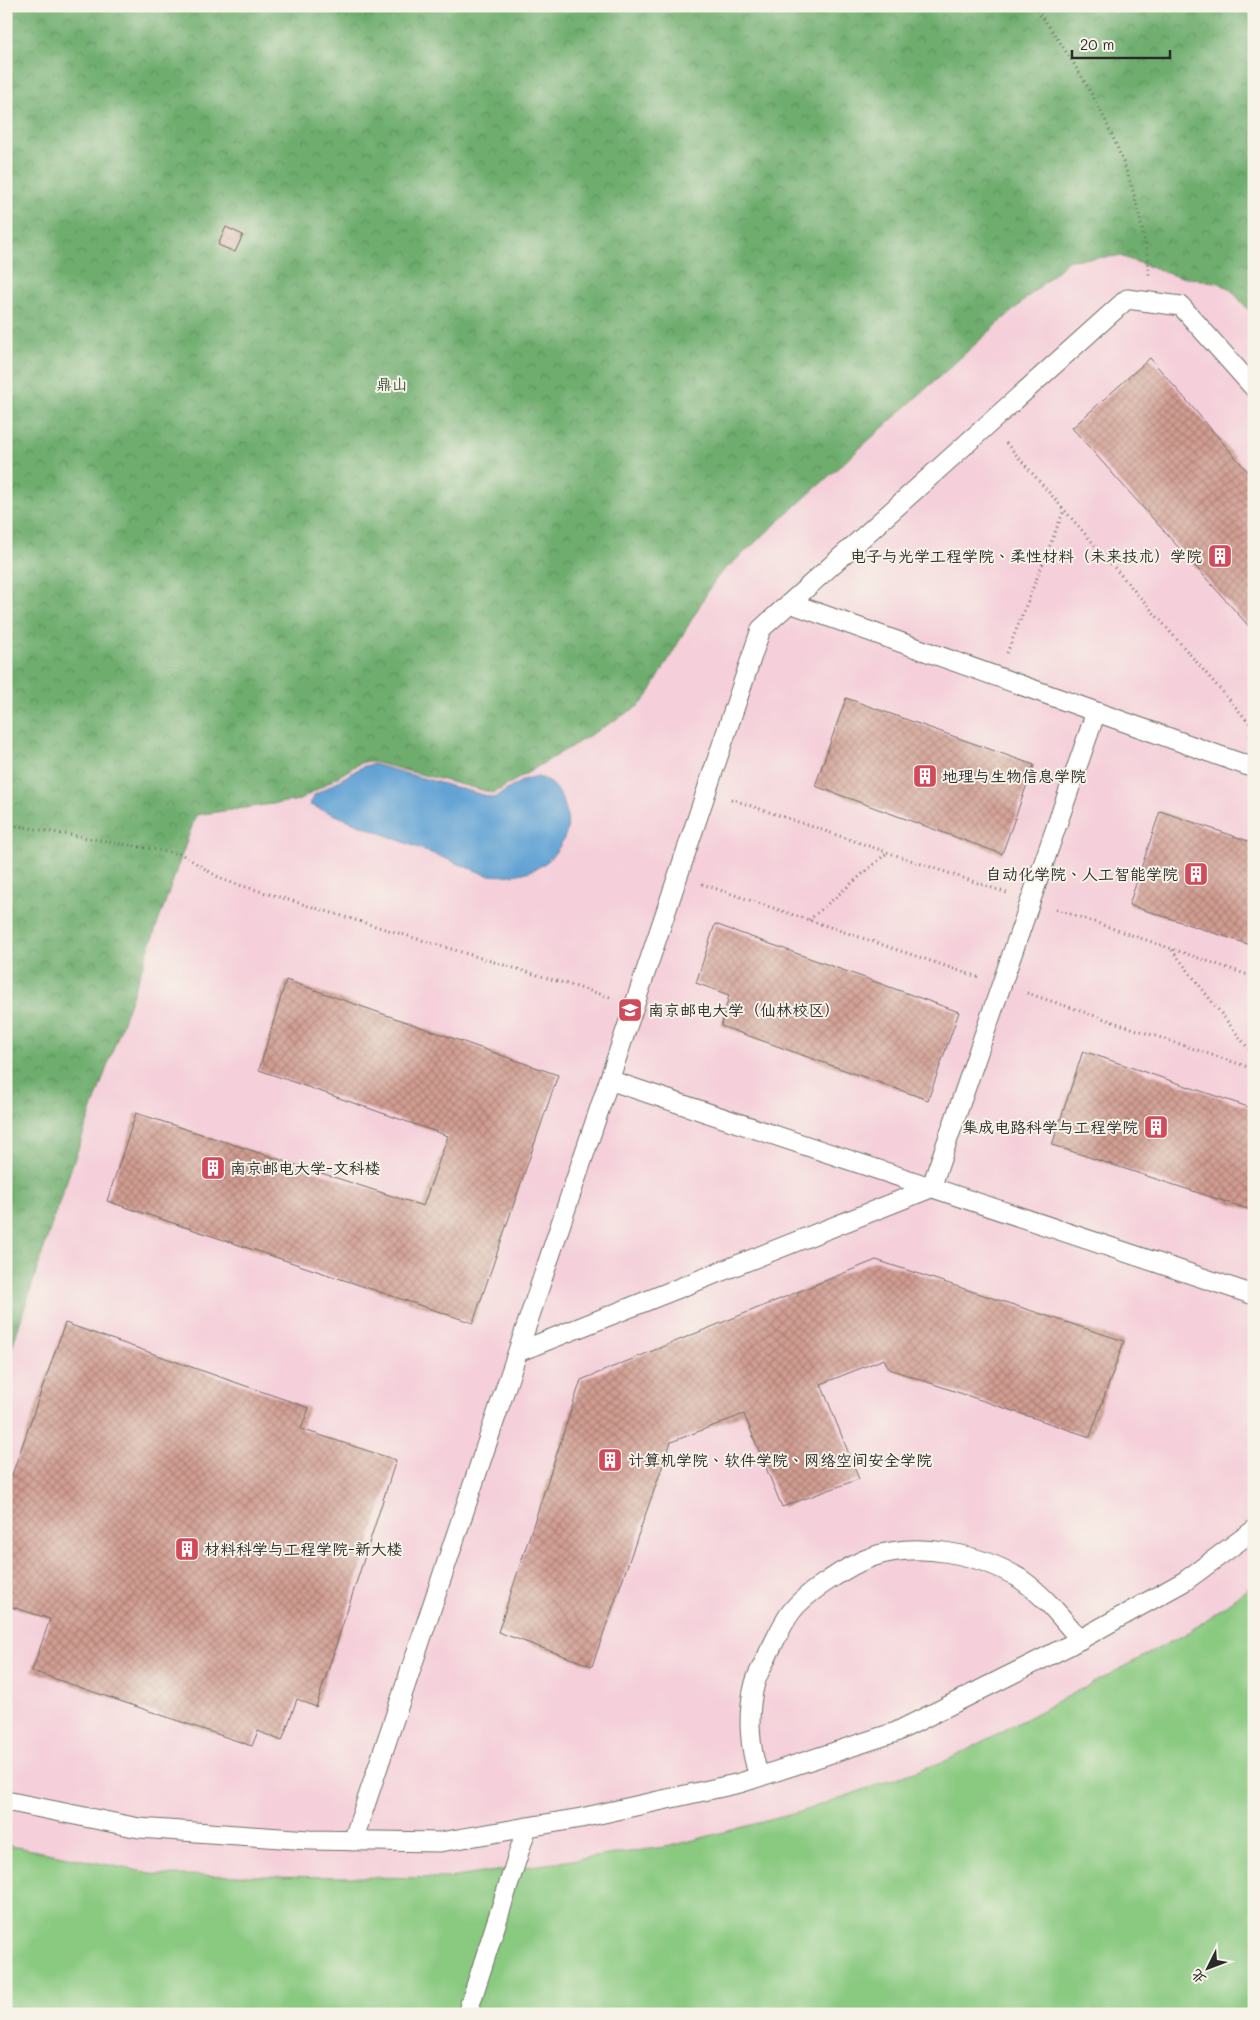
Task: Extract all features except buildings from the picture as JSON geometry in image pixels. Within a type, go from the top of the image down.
[{"type":"lane","points":[[354,1841],[761,629],[1128,299],[1180,306],[1254,388]]},
{"type":"lane","points":[[790,603],[1247,766]]},
{"type":"lane","points":[[518,1352],[931,1188],[1096,712]]},
{"type":"lane","points":[[609,1080],[1254,1295]]},
{"type":"lane","points":[[6,1800],[139,1828],[309,1840],[440,1842],[581,1818],[759,1776],[896,1732],[1080,1640],[1186,1581],[1254,1530]]},
{"type":"lane","points":[[759,1776],[753,1760],[750,1708],[755,1681],[775,1640],[791,1612],[814,1589],[843,1570],[873,1556],[912,1550],[942,1552],[979,1559],[1020,1578],[1053,1607],[1080,1640]]},
{"type":"lane","points":[[466,2014],[527,1827]]},
{"type":"path","points":[[1034,6],[1060,42],[1105,118],[1133,189],[1149,266],[1149,302]]},
{"type":"path","points":[[989,423],[1252,727],[1247,766]]},
{"type":"path","points":[[997,677],[1064,510]]},
{"type":"path","points":[[706,790],[1011,894]]},
{"type":"path","points":[[6,824],[180,854],[223,880],[635,1004]]},
{"type":"path","points":[[809,920],[888,852]]},
{"type":"path","points":[[678,876],[979,977]]},
{"type":"path","points":[[1048,907],[1254,977]]},
{"type":"path","points":[[1171,948],[1254,1056]]},
{"type":"path","points":[[1026,993],[1254,1069]]},
{"type":"shaded area","name":"南京邮电大学（仙林校区）","points":[[6,6],[1254,6],[1254,2014],[6,2014]]},
{"type":"green space","name":"鼎山","points":[[6,6],[1254,6],[1254,316],[1230,289],[1219,283],[1172,275],[1120,256],[1069,260],[719,575],[647,697],[640,705],[494,793],[369,761],[360,763],[300,800],[196,815],[54,1217],[6,1366]]},
{"type":"green space","points":[[1254,1584],[1254,2014],[6,2014],[6,1845],[160,1875],[448,1878],[671,1846],[800,1812],[948,1760],[1191,1631]]},
{"type":"water","points":[[372,764],[494,798],[525,780],[534,777],[542,778],[550,782],[561,796],[566,813],[566,834],[556,852],[533,870],[502,876],[487,875],[310,805],[313,796],[362,767]]},
{"type":"place","name":"电子与光学工程学院、柔性材料（未来技术）学院","points":[[1220,556]]},
{"type":"place","name":"地理与生物信息学院","points":[[925,776]]},
{"type":"place","name":"自动化学院、人工智能学院","points":[[1196,874]]},
{"type":"place","name":"南京邮电大学（仙林校区）","points":[[630,1010]]},
{"type":"place","name":"集成电路科学与工程学院","points":[[1156,1127]]},
{"type":"place","name":"南京邮电大学-文科楼","points":[[213,1168]]},
{"type":"place","name":"计算机学院、软件学院、网络空间安全学院","points":[[610,1460]]},
{"type":"place","name":"材料科学与工程学院-新大楼","points":[[187,1549]]}]
